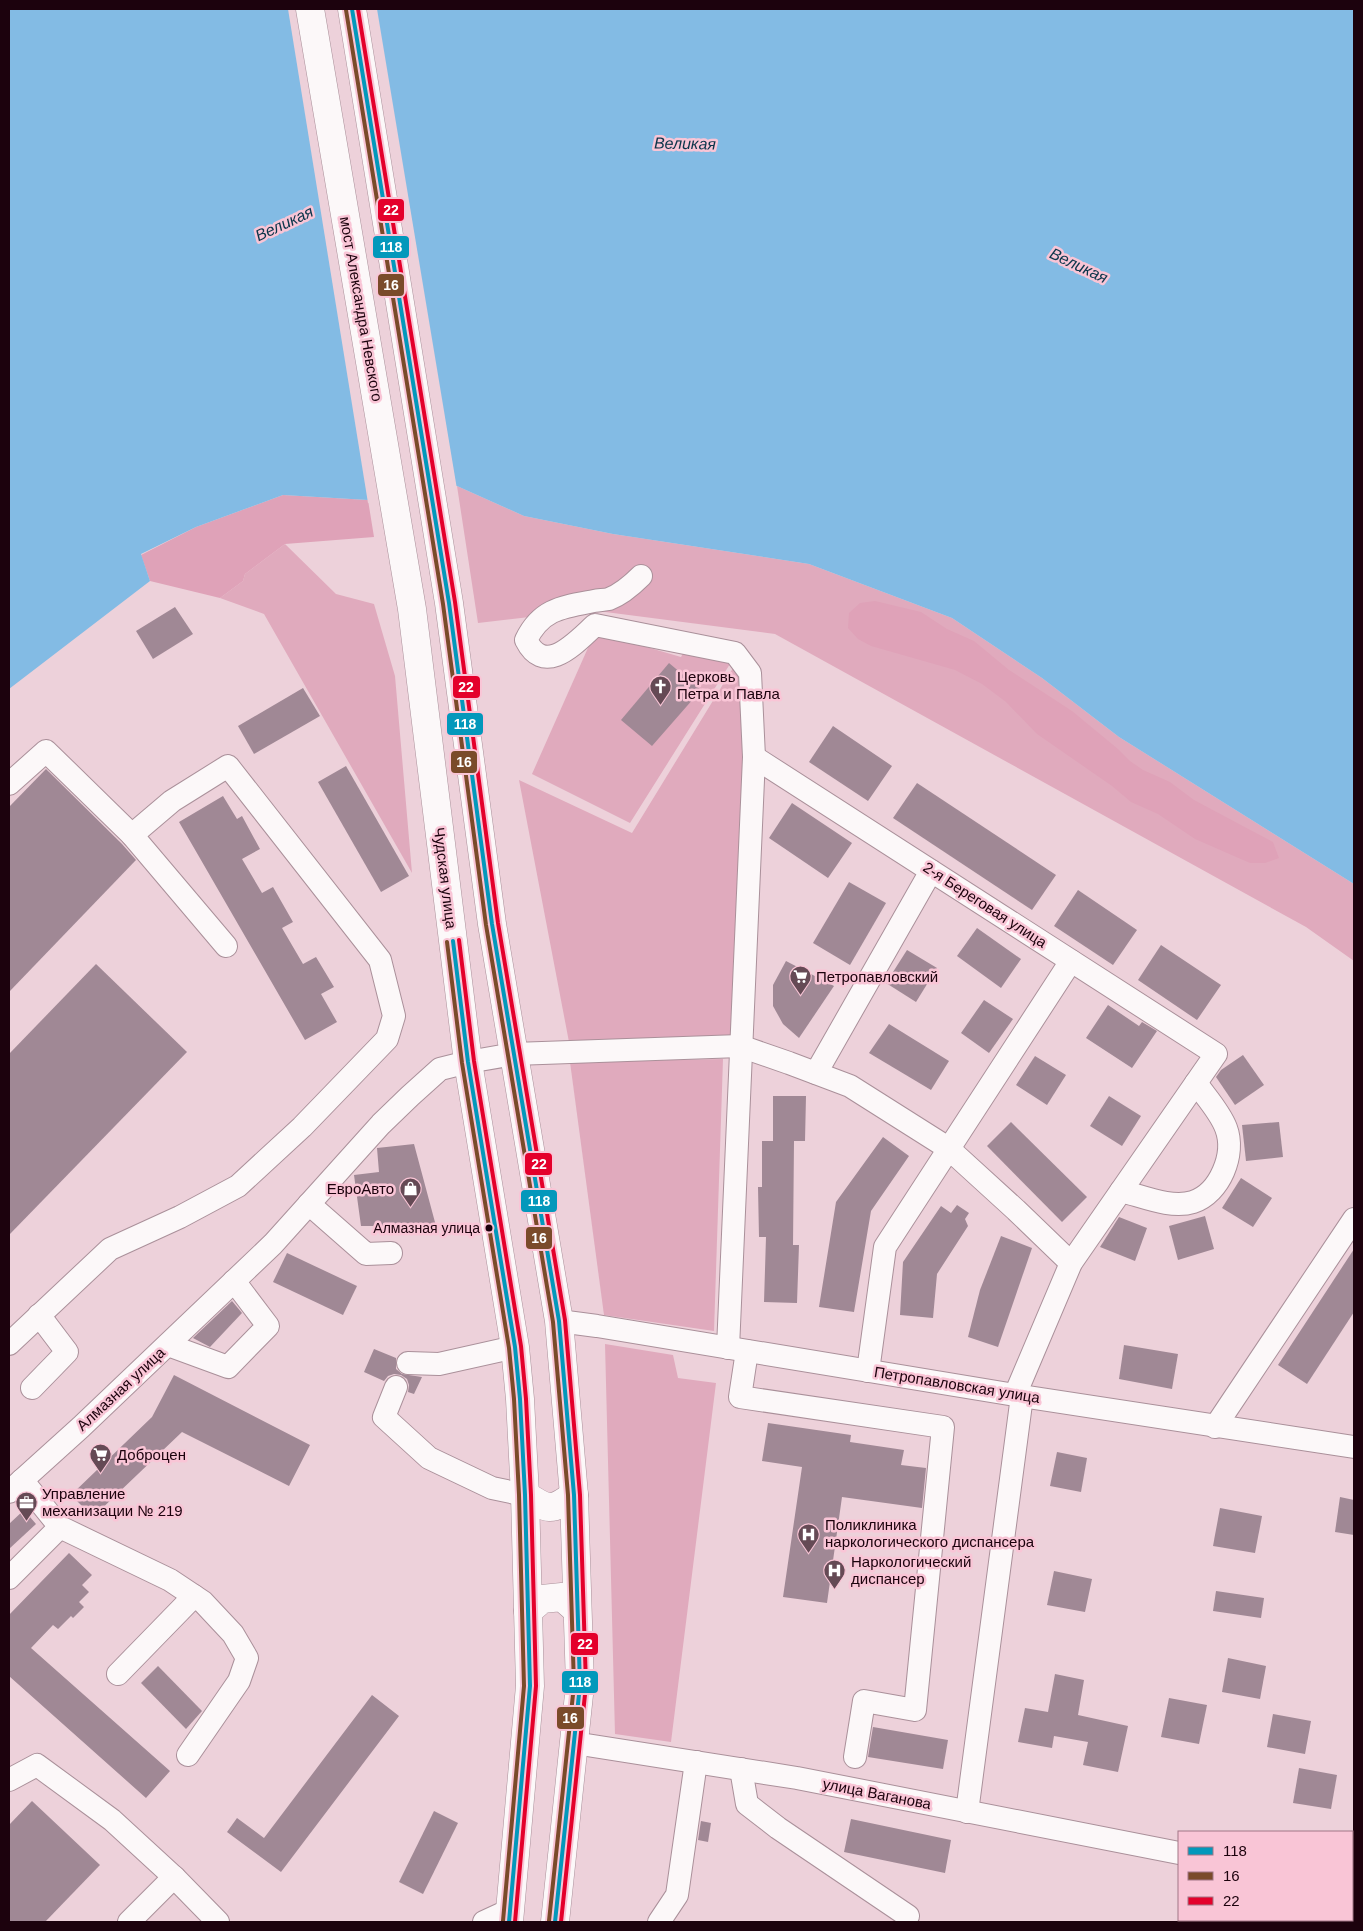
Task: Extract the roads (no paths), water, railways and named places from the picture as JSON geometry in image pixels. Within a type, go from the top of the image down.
[{"type":"highway","name":"мост Александра Невского","points":[[310,9],[412,609]]},
{"type":"highway","points":[[352,9],[449,603],[492,924],[560,1322],[574,1495],[580,1685],[555,1922]]},
{"type":"highway","name":"Чудская улица","points":[[412,609],[468,1062],[515,1347],[520,1399],[525,1495],[530,1686],[509,1916]]},
{"type":"highway","points":[[525,1495],[543,1507],[560,1506],[574,1495]]},
{"type":"highway","points":[[528,1611],[542,1599],[562,1597],[577,1610]]},
{"type":"street","points":[[641,576],[628,589],[609,599],[553,611],[540,618],[531,629],[526,640],[531,650],[551,657],[566,652],[594,625],[735,653],[750,673],[754,757],[740,1046],[737,1349],[740,1397],[943,1427],[915,1710],[864,1701],[855,1757]]},
{"type":"street","points":[[9,784],[46,751],[132,835],[226,946]]},
{"type":"street","name":"2-я Береговая улица","points":[[754,757],[1216,1054],[1196,1083]]},
{"type":"street","points":[[9,1344],[110,1248],[180,1217],[238,1186],[302,1127],[387,1039],[394,1016],[380,960],[228,766],[172,801],[132,835]]},
{"type":"street","points":[[816,1073],[931,871]]},
{"type":"street","points":[[868,1371],[885,1247],[1071,961]]},
{"type":"street","points":[[740,1046],[850,1086],[948,1148],[1071,1263]]},
{"type":"street","name":"Алмазная улица","points":[[15,1486],[81,1427],[273,1244],[314,1208],[381,1124],[440,1069],[514,1054],[740,1046]]},
{"type":"street","points":[[967,1812],[1019,1396],[1071,1263],[1121,1191],[1196,1083],[1211,1103],[1226,1129],[1228,1155],[1222,1176],[1210,1191],[1193,1202],[1172,1204],[1121,1191]]},
{"type":"street","points":[[344,1183],[314,1208],[366,1254],[391,1253]]},
{"type":"street","points":[[1215,1427],[1354,1219]]},
{"type":"street","points":[[168,1345],[228,1367],[268,1326],[234,1281]]},
{"type":"street","points":[[32,1388],[67,1352],[40,1315]]},
{"type":"street","name":"Петропавловская улица","points":[[560,1322],[1215,1427],[1354,1447]]},
{"type":"street","points":[[408,1363],[439,1364],[515,1347]]},
{"type":"street","points":[[396,1387],[384,1417],[429,1458],[492,1488],[525,1495]]},
{"type":"street","points":[[15,1486],[60,1527],[170,1580],[203,1602],[233,1634],[247,1658],[239,1681],[188,1755]]},
{"type":"street","points":[[9,1578],[60,1527]]},
{"type":"street","points":[[118,1674],[194,1596]]},
{"type":"street","name":"улица Ваганова","points":[[574,1743],[797,1778],[1178,1853]]},
{"type":"street","points":[[659,1922],[677,1895],[696,1762]]},
{"type":"street","points":[[9,1780],[37,1765],[112,1820],[174,1877],[218,1922]]},
{"type":"street","points":[[741,1769],[747,1804],[778,1828],[908,1916]]},
{"type":"street","points":[[129,1922],[174,1877]]},
{"type":"street","points":[[484,1922],[509,1916]]},
{"type":"water","name":"Великая","points":[[9,9],[1354,9],[1354,884],[1119,737],[1042,678],[952,618],[809,564],[613,534],[524,516],[457,486],[368,500],[283,495],[196,527],[141,554],[150,581],[9,689]]},
{"type":"place","name":"Церковь Петра и Павла","points":[[661,705]]},
{"type":"place","name":"Петропавловский","points":[[800,996]]},
{"type":"place","name":"ЕвроАвто","points":[[410,1208]]},
{"type":"place","name":"Алмазная улица","points":[[489,1228]]},
{"type":"place","name":"Доброцен","points":[[101,1474]]},
{"type":"place","name":"Управление механизации № 219","points":[[26,1522]]},
{"type":"place","name":"Поликлиника наркологического диспансера","points":[[809,1553]]},
{"type":"place","name":"Наркологический диспансер","points":[[835,1590]]}]
